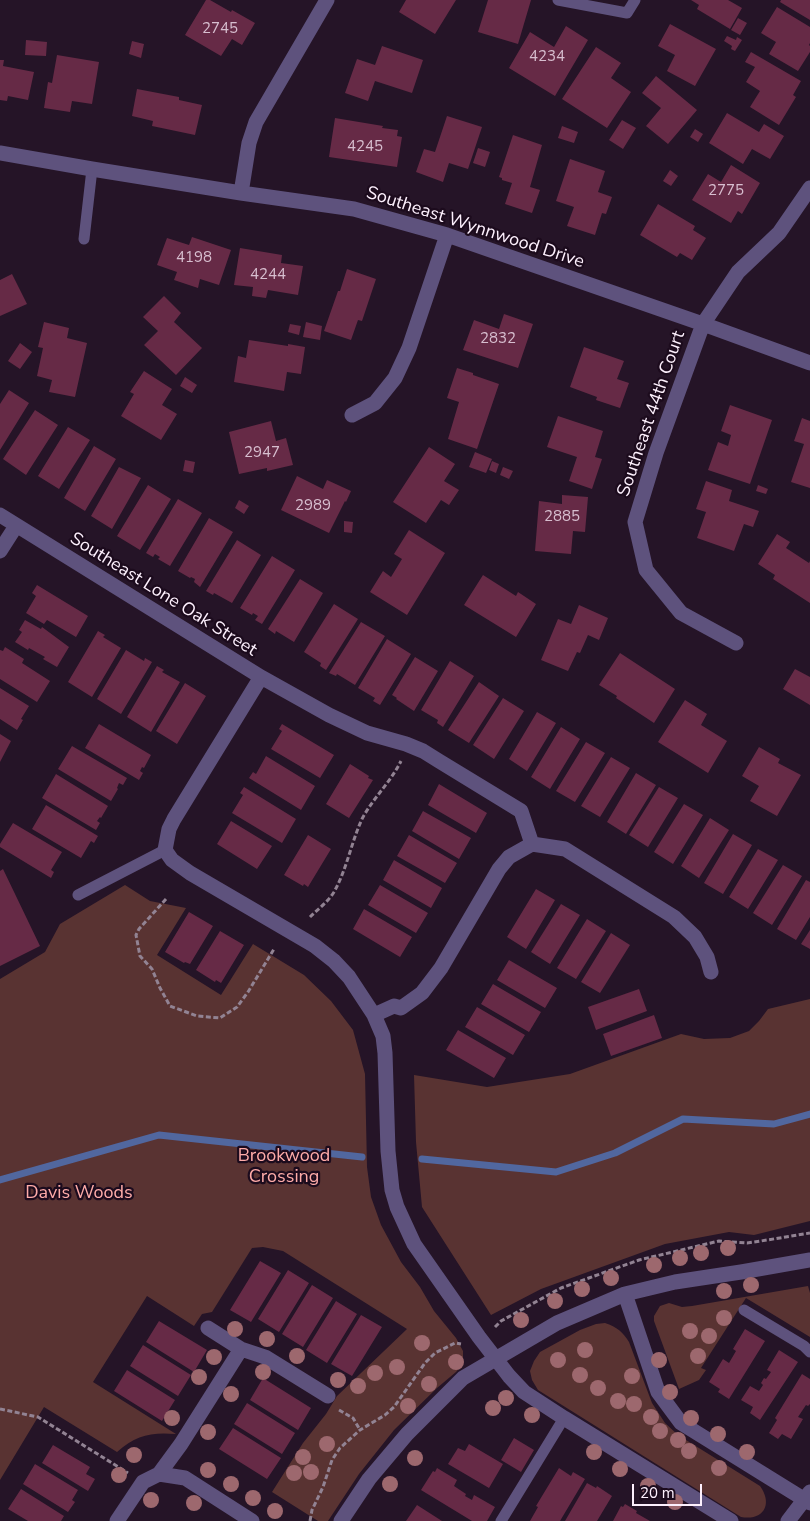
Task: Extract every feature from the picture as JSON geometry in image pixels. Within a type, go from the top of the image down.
[{"type":"street","points":[[241,193],[249,144],[256,122],[326,0]]},
{"type":"street","name":"Southeast Wynnwood Drive","points":[[0,153],[92,170],[354,208],[447,235],[810,362]]},
{"type":"street","name":"Southeast 44th Court","points":[[736,643],[681,612],[646,570],[635,522],[656,452],[704,324],[738,272],[779,233],[810,188]]},
{"type":"street","points":[[352,415],[374,403],[395,378],[409,348],[447,235]]},
{"type":"street","name":"Southeast Lone Oak Street","points":[[0,515],[261,677],[174,819],[169,829],[165,850]]},
{"type":"street","points":[[0,552],[16,526]]},
{"type":"street","points":[[261,677],[360,730],[423,751],[521,811],[532,844]]},
{"type":"street","points":[[374,1015],[394,1006],[401,1008],[422,993],[441,968],[509,856],[532,844],[565,849],[674,917],[695,937],[707,957],[711,972]]},
{"type":"street","points":[[165,850],[172,860],[190,873],[315,946],[334,961],[349,977],[374,1015],[383,1036],[385,1052],[388,1151],[392,1190],[397,1207],[414,1244],[495,1359],[524,1392],[731,1521]]},
{"type":"street","points":[[341,1521],[369,1479],[407,1434],[463,1378],[557,1323],[625,1294],[675,1282],[810,1260]]},
{"type":"street","points":[[625,1294],[658,1392],[681,1423],[808,1498],[788,1521]]},
{"type":"street","points":[[208,1328],[241,1349],[265,1357],[328,1396]]},
{"type":"street","points":[[117,1521],[143,1482],[159,1474],[181,1444],[241,1349]]},
{"type":"street","points":[[159,1474],[185,1478],[252,1521]]},
{"type":"lane","points":[[558,0],[627,13],[635,0]]},
{"type":"lane","points":[[84,239],[92,170]]},
{"type":"lane","points":[[78,895],[165,850]]},
{"type":"lane","points":[[744,1310],[804,1346],[810,1352]]},
{"type":"lane","points":[[501,1521],[564,1418]]},
{"type":"path","points":[[310,917],[334,892],[363,818],[383,788],[394,776],[402,761]]},
{"type":"path","points":[[166,899],[139,929],[136,935],[140,956],[152,969],[170,1006],[197,1016],[220,1018],[237,1007],[274,949]]},
{"type":"path","points":[[328,1396],[330,1404],[353,1418],[360,1430]]},
{"type":"path","points":[[0,1409],[38,1417],[143,1482]]},
{"type":"green space","points":[[125,885],[150,901],[186,908],[157,955],[221,995],[253,944],[304,975],[331,1001],[353,1030],[365,1074],[367,1167],[371,1197],[381,1225],[401,1262],[420,1287],[434,1311],[456,1338],[463,1351],[463,1364],[394,1430],[359,1474],[328,1521],[318,1521],[272,1492],[303,1443],[326,1414],[337,1396],[407,1329],[283,1251],[263,1247],[252,1248],[212,1312],[202,1314],[194,1326],[147,1296],[93,1382],[176,1434],[151,1434],[137,1438],[117,1452],[44,1407],[0,1480],[0,979],[45,952],[60,924]]},
{"type":"green space","points":[[810,999],[810,1221],[754,1235],[729,1232],[665,1244],[541,1289],[491,1315],[422,1207],[416,1142],[414,1075],[487,1087],[570,1074],[681,1034],[704,1039],[730,1038],[749,1031],[768,1009]]},
{"type":"green space","points":[[808,1286],[810,1293],[810,1337],[746,1298],[701,1368],[706,1370],[699,1380],[679,1389],[654,1321],[654,1316],[660,1306],[669,1303],[682,1307],[692,1306]]},
{"type":"green space","points":[[605,1323],[619,1330],[629,1342],[652,1403],[665,1423],[678,1435],[760,1486],[766,1499],[766,1505],[761,1514],[749,1518],[741,1517],[538,1390],[532,1380],[530,1371],[540,1352],[580,1330]]},
{"type":"building","points":[[206,0],[210,0],[231,12],[232,10],[255,23],[242,45],[232,39],[221,56],[185,35]]},
{"type":"building","points":[[406,0],[456,0],[435,34],[399,12]]},
{"type":"building","points":[[488,0],[531,0],[518,44],[478,32]]},
{"type":"building","points":[[691,0],[728,0],[742,8],[730,29],[697,9],[699,5]]},
{"type":"building","points":[[781,0],[810,0],[810,20],[780,2]]},
{"type":"building","points":[[777,7],[810,27],[810,52],[798,71],[769,54],[776,42],[761,33]]},
{"type":"building","points":[[738,18],[747,23],[740,35],[731,30]]},
{"type":"building","points":[[670,24],[716,49],[695,86],[667,71],[675,55],[658,46]]},
{"type":"building","points":[[566,26],[588,40],[555,96],[509,68],[530,32],[554,47]]},
{"type":"building","points":[[727,36],[736,40],[737,37],[742,40],[735,51],[731,49],[732,46],[724,41]]},
{"type":"building","points":[[26,40],[47,42],[46,56],[25,55]]},
{"type":"building","points":[[132,41],[144,44],[141,58],[129,54]]},
{"type":"building","points":[[382,46],[423,60],[412,93],[375,81],[368,101],[345,93],[357,59],[375,65]]},
{"type":"building","points":[[596,47],[621,63],[611,78],[631,92],[607,128],[562,99]]},
{"type":"building","points":[[751,52],[801,81],[793,95],[796,97],[779,125],[750,107],[760,91],[746,82],[755,67],[745,62]]},
{"type":"building","points":[[57,55],[99,62],[92,104],[72,101],[70,112],[44,108],[48,82],[52,83]]},
{"type":"building","points":[[0,60],[4,60],[3,66],[34,72],[28,100],[8,96],[7,101],[0,100]]},
{"type":"building","points":[[656,76],[697,110],[668,144],[646,126],[661,108],[642,93]]},
{"type":"building","points":[[137,89],[179,97],[179,100],[202,105],[195,135],[152,126],[153,121],[132,116]]},
{"type":"building","points":[[727,113],[759,132],[764,124],[784,136],[770,159],[752,149],[743,164],[709,143]]},
{"type":"building","points":[[447,116],[482,127],[468,169],[449,163],[443,182],[416,172],[424,149],[435,152]]},
{"type":"building","points":[[335,118],[398,130],[397,136],[402,137],[397,167],[329,157]]},
{"type":"building","points":[[622,120],[636,128],[623,149],[609,140]]},
{"type":"building","points":[[562,126],[578,132],[574,143],[558,138]]},
{"type":"building","points":[[695,129],[703,134],[698,142],[690,137]]},
{"type":"building","points":[[513,135],[542,145],[530,187],[540,190],[532,213],[505,204],[512,183],[499,177]]},
{"type":"building","points":[[478,148],[490,152],[485,167],[473,163]]},
{"type":"building","points":[[570,159],[605,171],[598,192],[612,197],[606,214],[602,213],[595,235],[567,226],[574,207],[556,201]]},
{"type":"building","points":[[731,165],[760,183],[742,214],[738,211],[731,223],[692,200],[708,174],[721,182]]},
{"type":"building","points":[[670,170],[678,176],[671,186],[663,181]]},
{"type":"building","points":[[658,204],[695,226],[693,230],[706,238],[692,260],[680,253],[677,257],[640,235]]},
{"type":"building","points":[[192,237],[231,250],[219,285],[200,279],[198,288],[174,280],[177,272],[157,265],[167,238],[189,245]]},
{"type":"building","points":[[240,248],[282,255],[281,263],[303,266],[298,295],[268,290],[266,298],[252,296],[253,287],[234,285]]},
{"type":"building","points":[[347,269],[376,279],[362,321],[358,320],[351,340],[324,331]]},
{"type":"building","points":[[12,274],[27,304],[0,316],[0,280]]},
{"type":"building","points":[[164,296],[181,313],[174,322],[202,348],[176,375],[144,345],[158,331],[143,317]]},
{"type":"building","points":[[504,314],[533,324],[518,368],[463,350],[474,320],[499,329]]},
{"type":"building","points":[[44,322],[69,328],[67,338],[87,343],[75,397],[49,392],[52,380],[37,376],[43,348],[38,347]]},
{"type":"building","points":[[306,322],[322,326],[320,340],[303,337]]},
{"type":"building","points":[[290,324],[301,326],[299,335],[288,332]]},
{"type":"building","points":[[249,340],[305,347],[301,374],[287,372],[284,391],[234,382],[238,356],[246,358]]},
{"type":"building","points":[[20,343],[32,352],[20,369],[8,361]]},
{"type":"building","points":[[584,347],[624,361],[617,379],[629,383],[620,408],[596,400],[597,397],[570,387]]},
{"type":"building","points":[[457,368],[499,384],[477,449],[448,439],[459,402],[447,398]]},
{"type":"building","points":[[144,371],[172,389],[162,405],[177,414],[161,440],[121,416],[134,394],[130,392]]},
{"type":"building","points":[[185,377],[197,385],[192,393],[180,386]]},
{"type":"building","points":[[9,390],[29,403],[0,450],[0,404]]},
{"type":"building","points":[[730,405],[772,420],[750,484],[708,470],[718,442],[728,446],[731,435],[721,431]]},
{"type":"building","points":[[35,410],[58,425],[26,475],[3,459]]},
{"type":"building","points":[[558,416],[603,431],[595,457],[602,459],[592,489],[569,481],[577,457],[547,447]]},
{"type":"building","points":[[802,418],[810,421],[810,488],[791,482],[804,444],[794,441]]},
{"type":"building","points":[[271,421],[276,441],[286,438],[293,465],[267,471],[267,468],[239,474],[229,432]]},
{"type":"building","points":[[68,427],[90,440],[59,489],[38,476]]},
{"type":"building","points":[[94,446],[116,459],[85,511],[64,498]]},
{"type":"building","points":[[429,447],[455,464],[444,481],[459,490],[449,505],[441,500],[426,523],[393,502]]},
{"type":"building","points":[[475,452],[492,459],[486,473],[469,467]]},
{"type":"building","points":[[185,460],[195,462],[193,473],[183,471]]},
{"type":"building","points":[[492,461],[499,464],[496,473],[489,470]]},
{"type":"building","points":[[119,467],[141,478],[112,529],[91,516]]},
{"type":"building","points":[[503,467],[513,471],[509,479],[500,475]]},
{"type":"building","points":[[297,476],[323,489],[327,480],[351,491],[329,533],[281,510]]},
{"type":"building","points":[[706,481],[732,490],[729,501],[759,511],[753,527],[744,524],[734,551],[697,538],[706,512],[696,509]]},
{"type":"building","points":[[148,485],[171,499],[140,550],[117,536]]},
{"type":"building","points":[[758,485],[768,489],[766,494],[756,491]]},
{"type":"building","points":[[562,495],[588,497],[585,532],[573,531],[571,554],[535,551],[539,501],[562,504]]},
{"type":"building","points":[[178,499],[202,513],[170,566],[158,559],[160,557],[155,554],[153,557],[146,553]]},
{"type":"building","points":[[239,500],[249,506],[244,514],[235,508]]},
{"type":"building","points":[[209,518],[233,532],[200,587],[194,582],[195,579],[178,571]]},
{"type":"building","points":[[344,521],[353,522],[352,533],[344,532]]},
{"type":"building","points":[[409,530],[445,553],[407,615],[370,592],[383,571],[391,577],[402,559],[394,554]]},
{"type":"building","points":[[777,534],[790,542],[786,548],[809,563],[810,561],[810,603],[773,579],[775,575],[758,564]]},
{"type":"building","points":[[237,540],[261,555],[232,603],[214,593],[213,595],[206,591]]},
{"type":"building","points":[[272,556],[295,570],[262,624],[255,620],[258,616],[253,613],[252,615],[240,608]]},
{"type":"building","points":[[483,575],[516,596],[518,592],[536,604],[516,637],[464,605]]},
{"type":"building","points":[[300,579],[323,593],[294,642],[276,631],[275,634],[268,629]]},
{"type":"building","points":[[37,585],[88,616],[76,637],[47,620],[44,624],[26,613],[36,596],[32,593]]},
{"type":"building","points":[[334,604],[358,619],[326,670],[320,666],[321,663],[304,652]]},
{"type":"building","points":[[579,605],[608,618],[599,640],[588,635],[580,653],[577,652],[568,671],[541,660],[558,619],[571,624]]},
{"type":"building","points":[[25,620],[41,629],[42,627],[69,647],[57,667],[43,659],[45,657],[15,642],[22,632],[19,630]]},
{"type":"building","points":[[361,622],[385,636],[355,685],[337,674],[336,676],[329,673]]},
{"type":"building","points":[[98,631],[105,635],[103,637],[121,648],[92,697],[68,682]]},
{"type":"building","points":[[387,639],[411,654],[380,705],[373,701],[375,698],[358,688]]},
{"type":"building","points":[[5,647],[24,659],[22,663],[50,681],[37,702],[0,679],[0,650],[3,651]]},
{"type":"building","points":[[126,650],[144,661],[145,658],[152,662],[121,714],[97,699]]},
{"type":"building","points":[[620,653],[675,689],[654,723],[599,685]]},
{"type":"building","points":[[415,657],[438,671],[414,711],[392,695]]},
{"type":"building","points":[[450,661],[474,676],[443,727],[437,723],[438,720],[421,710]]},
{"type":"building","points":[[157,666],[164,670],[162,672],[180,682],[151,732],[127,717]]},
{"type":"building","points":[[795,669],[810,677],[810,705],[783,689]]},
{"type":"building","points":[[479,682],[499,696],[469,743],[448,730]]},
{"type":"building","points":[[185,683],[206,696],[177,744],[156,731]]},
{"type":"building","points":[[0,688],[29,706],[17,730],[0,719]]},
{"type":"building","points":[[503,698],[524,711],[494,759],[473,745]]},
{"type":"building","points":[[685,700],[707,714],[701,725],[727,741],[708,773],[658,742]]},
{"type":"building","points":[[537,712],[556,723],[527,771],[509,759]]},
{"type":"building","points":[[99,724],[151,755],[144,768],[142,767],[140,771],[143,773],[139,780],[85,748]]},
{"type":"building","points":[[282,724],[334,755],[320,778],[271,749],[282,731],[279,729]]},
{"type":"building","points":[[561,727],[580,739],[550,789],[531,777]]},
{"type":"building","points":[[0,734],[11,741],[0,762]]},
{"type":"building","points":[[586,742],[605,753],[575,802],[556,791]]},
{"type":"building","points":[[72,746],[127,778],[123,785],[119,783],[118,789],[111,801],[58,769]]},
{"type":"building","points":[[759,747],[780,759],[778,763],[801,775],[777,816],[750,801],[759,786],[742,776]]},
{"type":"building","points":[[266,756],[315,786],[301,810],[249,778],[253,772],[256,774]]},
{"type":"building","points":[[611,757],[630,768],[600,817],[581,806]]},
{"type":"building","points":[[350,764],[373,780],[349,818],[326,804]]},
{"type":"building","points":[[636,773],[656,785],[626,834],[607,822]]},
{"type":"building","points":[[56,774],[108,806],[97,821],[100,823],[96,830],[42,798]]},
{"type":"building","points":[[439,784],[487,813],[476,833],[428,805]]},
{"type":"building","points":[[244,787],[296,819],[282,843],[232,813],[243,795],[240,793]]},
{"type":"building","points":[[659,787],[678,798],[648,847],[629,835]]},
{"type":"building","points":[[684,804],[703,815],[673,864],[654,852]]},
{"type":"building","points":[[46,805],[98,836],[94,843],[91,841],[81,858],[32,829]]},
{"type":"building","points":[[423,811],[471,838],[459,859],[412,831]]},
{"type":"building","points":[[710,818],[729,830],[699,878],[681,866]]},
{"type":"building","points":[[231,821],[272,846],[257,869],[217,844]]},
{"type":"building","points":[[13,823],[62,852],[51,870],[54,872],[51,878],[0,847]]},
{"type":"building","points":[[733,834],[752,845],[723,894],[704,883]]},
{"type":"building","points":[[308,835],[331,849],[308,887],[284,875]]},
{"type":"building","points":[[409,835],[457,863],[445,883],[397,856]]},
{"type":"building","points":[[758,849],[778,860],[748,909],[729,897]]},
{"type":"building","points":[[394,860],[442,888],[431,908],[383,880]]},
{"type":"building","points":[[783,865],[802,876],[772,925],[753,913]]},
{"type":"building","points":[[3,869],[40,946],[0,966],[0,871]]},
{"type":"building","points":[[806,880],[810,882],[810,917],[796,940],[777,929]]},
{"type":"building","points":[[380,885],[428,913],[416,933],[368,905]]},
{"type":"building","points":[[536,889],[555,900],[526,949],[507,937]]},
{"type":"building","points":[[561,904],[580,915],[550,964],[531,952]]},
{"type":"building","points":[[364,909],[412,937],[400,957],[353,929]]},
{"type":"building","points":[[189,912],[213,926],[190,964],[184,963],[165,952]]},
{"type":"building","points":[[587,919],[606,931],[576,979],[557,968]]},
{"type":"building","points":[[810,930],[810,949],[801,944]]},
{"type":"building","points":[[220,931],[244,945],[221,983],[216,980],[215,982],[196,970]]},
{"type":"building","points":[[611,933],[630,945],[600,993],[581,982]]},
{"type":"building","points":[[509,960],[557,988],[545,1008],[497,980]]},
{"type":"building","points":[[493,984],[541,1012],[529,1032],[481,1004]]},
{"type":"building","points":[[639,989],[647,1011],[596,1030],[588,1007]]},
{"type":"building","points":[[477,1007],[525,1035],[513,1055],[465,1027]]},
{"type":"building","points":[[654,1015],[662,1038],[611,1056],[603,1034]]},
{"type":"building","points":[[458,1030],[506,1058],[494,1078],[446,1050]]},
{"type":"building","points":[[260,1261],[281,1273],[251,1322],[230,1310]]},
{"type":"building","points":[[288,1270],[309,1283],[279,1332],[258,1319]]},
{"type":"building","points":[[312,1285],[333,1298],[303,1347],[282,1334]]},
{"type":"building","points":[[336,1301],[357,1314],[327,1363],[306,1350]]},
{"type":"building","points":[[361,1315],[382,1327],[352,1376],[331,1364]]},
{"type":"building","points":[[159,1321],[207,1350],[194,1372],[146,1342]]},
{"type":"building","points":[[745,1329],[765,1341],[729,1399],[718,1392],[720,1389],[709,1382],[723,1359],[729,1363],[736,1351],[733,1349]]},
{"type":"building","points":[[143,1345],[191,1375],[178,1396],[130,1366]]},
{"type":"building","points":[[779,1350],[798,1362],[760,1420],[750,1413],[753,1407],[741,1400],[750,1386],[759,1391],[763,1385],[761,1383],[764,1378],[766,1379],[771,1372],[767,1370]]},
{"type":"building","points":[[127,1370],[175,1400],[162,1421],[114,1391]]},
{"type":"building","points":[[802,1374],[810,1379],[810,1404],[806,1405],[798,1417],[803,1419],[791,1439],[782,1434],[778,1439],[769,1433],[777,1420],[775,1418]]},
{"type":"building","points":[[263,1378],[311,1408],[298,1430],[250,1400]]},
{"type":"building","points":[[247,1403],[295,1433],[282,1454],[234,1424]]},
{"type":"building","points":[[233,1428],[281,1458],[267,1479],[219,1449]]},
{"type":"building","points":[[514,1438],[534,1450],[521,1472],[501,1460]]},
{"type":"building","points":[[469,1444],[503,1464],[489,1488],[448,1464],[458,1448],[465,1451]]},
{"type":"building","points":[[53,1445],[90,1467],[86,1474],[95,1479],[88,1491],[42,1463]]},
{"type":"building","points":[[35,1464],[78,1490],[72,1500],[75,1502],[68,1512],[23,1484]]},
{"type":"building","points":[[437,1468],[457,1480],[454,1486],[466,1494],[465,1496],[472,1500],[474,1495],[495,1507],[487,1521],[472,1521],[421,1490]]},
{"type":"building","points":[[559,1468],[571,1476],[573,1472],[585,1479],[560,1521],[530,1521],[538,1507],[536,1506]]},
{"type":"building","points":[[587,1483],[596,1488],[597,1486],[612,1496],[597,1521],[565,1521]]},
{"type":"building","points":[[21,1489],[64,1516],[61,1521],[28,1521],[8,1509]]},
{"type":"building","points":[[625,1504],[650,1521],[613,1521],[621,1506],[623,1507]]},
{"type":"building","points":[[417,1505],[442,1521],[406,1521]]},
{"type":"waterway","points":[[422,1159],[556,1172],[615,1153],[683,1119],[774,1124],[810,1114]]},
{"type":"waterway","points":[[0,1180],[159,1135],[362,1157]]},
{"type":"park label","name":"Brookwood Crossing","points":[[284,1167]]},
{"type":"park label","name":"Davis Woods","points":[[79,1194]]}]
